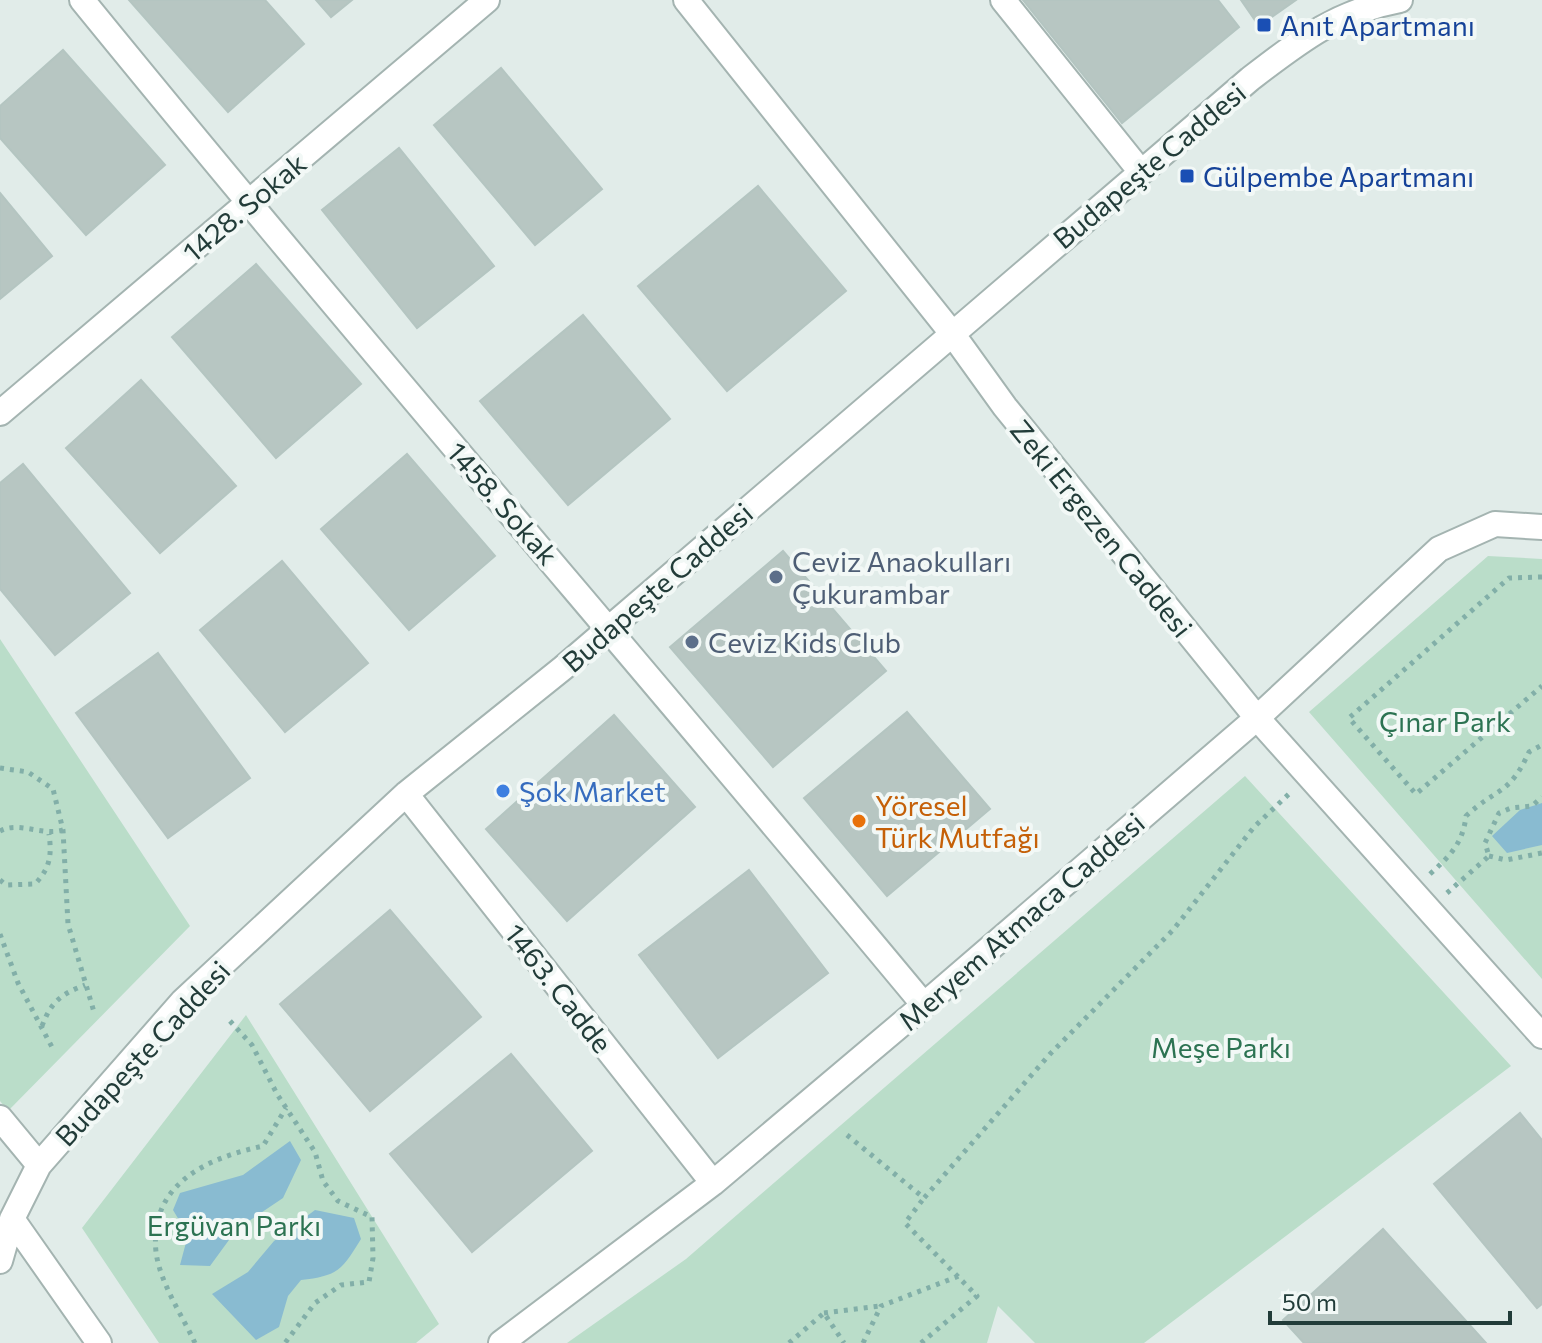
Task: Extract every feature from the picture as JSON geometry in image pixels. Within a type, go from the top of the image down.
[{"type":"street","name":"1458. Sokak","points":[[82,0],[248,204],[610,628],[924,1005]]},
{"type":"street","name":"1428. Sokak","points":[[0,413],[487,0]]},
{"type":"street","name":"Zeki Ergezen Caddesi","points":[[686,0],[951,332],[1005,407],[1257,718],[1542,1036]]},
{"type":"street","points":[[1003,0],[1141,172]]},
{"type":"street","name":"Budapeşte Caddesi","points":[[0,1261],[12,1219],[39,1165],[183,1001],[406,794],[610,628],[951,332],[1304,38],[1360,8],[1400,0]]},
{"type":"street","name":"Meryem Atmaca Caddesi","points":[[501,1343],[713,1183],[924,1005],[1257,718],[1439,549],[1495,524],[1542,527]]},
{"type":"street","name":"1463. Cadde","points":[[406,794],[713,1183]]},
{"type":"street","points":[[0,1118],[39,1165]]},
{"type":"street","points":[[12,1219],[99,1343]]},
{"type":"path","points":[[1542,577],[1509,578],[1349,718],[1416,794],[1542,686]]},
{"type":"path","points":[[1419,899],[1454,853],[1464,831],[1466,816],[1482,801],[1504,791],[1518,776],[1529,752],[1542,745]]},
{"type":"path","points":[[0,768],[28,772],[53,789],[63,830],[68,924],[94,1012]]},
{"type":"path","points":[[921,1343],[977,1296],[905,1223],[1050,1054],[1173,930],[1254,827],[1309,776]]},
{"type":"path","points":[[1489,856],[1485,843],[1499,813],[1511,808],[1532,806],[1542,797]]},
{"type":"path","points":[[0,831],[7,827],[49,834],[63,830]]},
{"type":"path","points":[[0,880],[6,885],[35,884],[47,871],[52,853],[49,834]]},
{"type":"path","points":[[1419,899],[1489,856],[1506,860],[1542,853]]},
{"type":"path","points":[[0,934],[18,983],[53,1049]]},
{"type":"path","points":[[42,1027],[48,1010],[61,994],[85,985]]},
{"type":"path","points":[[230,1021],[252,1045],[286,1108],[315,1152],[323,1181],[338,1201],[372,1217],[373,1258],[369,1282],[341,1285],[315,1303],[285,1343]]},
{"type":"path","points":[[195,1343],[167,1286],[156,1252],[167,1196],[196,1168],[230,1153],[263,1146],[286,1108]]},
{"type":"path","points":[[847,1135],[924,1198]]},
{"type":"path","points":[[789,1343],[824,1313],[881,1306],[959,1276]]},
{"type":"path","points":[[863,1343],[881,1306]]},
{"type":"path","points":[[824,1313],[844,1343]]},
{"type":"green space","name":"Çınar Park","points":[[1488,556],[1542,559],[1542,979],[1309,712]]},
{"type":"green space","points":[[0,639],[190,926],[8,1111],[0,1101]]},
{"type":"green space","name":"Meşe Parkı","points":[[1245,776],[1511,1066],[1144,1343],[1035,1343],[998,1306],[987,1343],[567,1343],[686,1259]]},
{"type":"green space","name":"Ergüvan Parkı","points":[[246,1015],[439,1324],[416,1343],[159,1343],[82,1228]]},
{"type":"water","points":[[1542,803],[1542,845],[1507,853],[1492,836],[1520,810]]},
{"type":"water","points":[[290,1141],[301,1160],[283,1198],[237,1229],[210,1266],[180,1265],[188,1235],[173,1210],[180,1193],[243,1175]]},
{"type":"water","points":[[315,1210],[354,1218],[361,1239],[338,1270],[301,1280],[288,1296],[279,1327],[256,1340],[212,1294],[248,1272],[274,1241]]},
{"type":"building","points":[[129,0],[265,0],[304,44],[228,112]]},
{"type":"building","points":[[316,0],[352,0],[331,17]]},
{"type":"building","points":[[1023,0],[1218,0],[1239,27],[1122,123]]},
{"type":"building","points":[[1241,0],[1296,0],[1259,26]]},
{"type":"building","points":[[63,50],[165,165],[86,235],[0,138],[0,106]]},
{"type":"building","points":[[501,68],[602,189],[535,245],[434,125]]},
{"type":"building","points":[[399,148],[494,266],[417,328],[322,210]]},
{"type":"building","points":[[758,186],[846,291],[727,391],[638,286]]},
{"type":"building","points":[[0,193],[52,256],[0,299]]},
{"type":"building","points":[[256,264],[361,384],[276,458],[172,337]]},
{"type":"building","points":[[583,315],[670,419],[568,505],[480,401]]},
{"type":"building","points":[[141,380],[236,486],[160,553],[66,448]]},
{"type":"building","points":[[407,454],[495,556],[409,630],[321,529]]},
{"type":"building","points":[[23,464],[130,593],[55,655],[0,589],[0,483]]},
{"type":"building","points":[[783,551],[886,671],[773,767],[670,647]]},
{"type":"building","points":[[282,561],[368,663],[285,732],[200,630]]},
{"type":"building","points":[[158,653],[250,778],[168,838],[76,713]]},
{"type":"building","points":[[907,712],[990,809],[887,896],[804,798]]},
{"type":"building","points":[[614,715],[695,807],[567,921],[486,829]]},
{"type":"building","points":[[749,870],[828,973],[718,1058],[639,955]]},
{"type":"building","points":[[390,910],[481,1017],[370,1111],[280,1004]]},
{"type":"building","points":[[511,1054],[592,1151],[472,1252],[390,1154]]},
{"type":"building","points":[[1520,1113],[1542,1140],[1542,1304],[1537,1308],[1434,1184]]},
{"type":"building","points":[[1383,1229],[1486,1343],[1304,1343],[1283,1320]]},
{"type":"place","name":"Anıt Apartmanı","points":[[1264,25]]},
{"type":"place","name":"Gülpembe Apartmanı","points":[[1187,176]]},
{"type":"place","name":"Ceviz Anaokulları Çukurambar","points":[[776,577]]},
{"type":"place","name":"Ceviz Kids Club","points":[[692,642]]},
{"type":"place","name":"Şok Market","points":[[503,791]]},
{"type":"place","name":"Yöresel Türk Mutfağı","points":[[859,821]]}]
